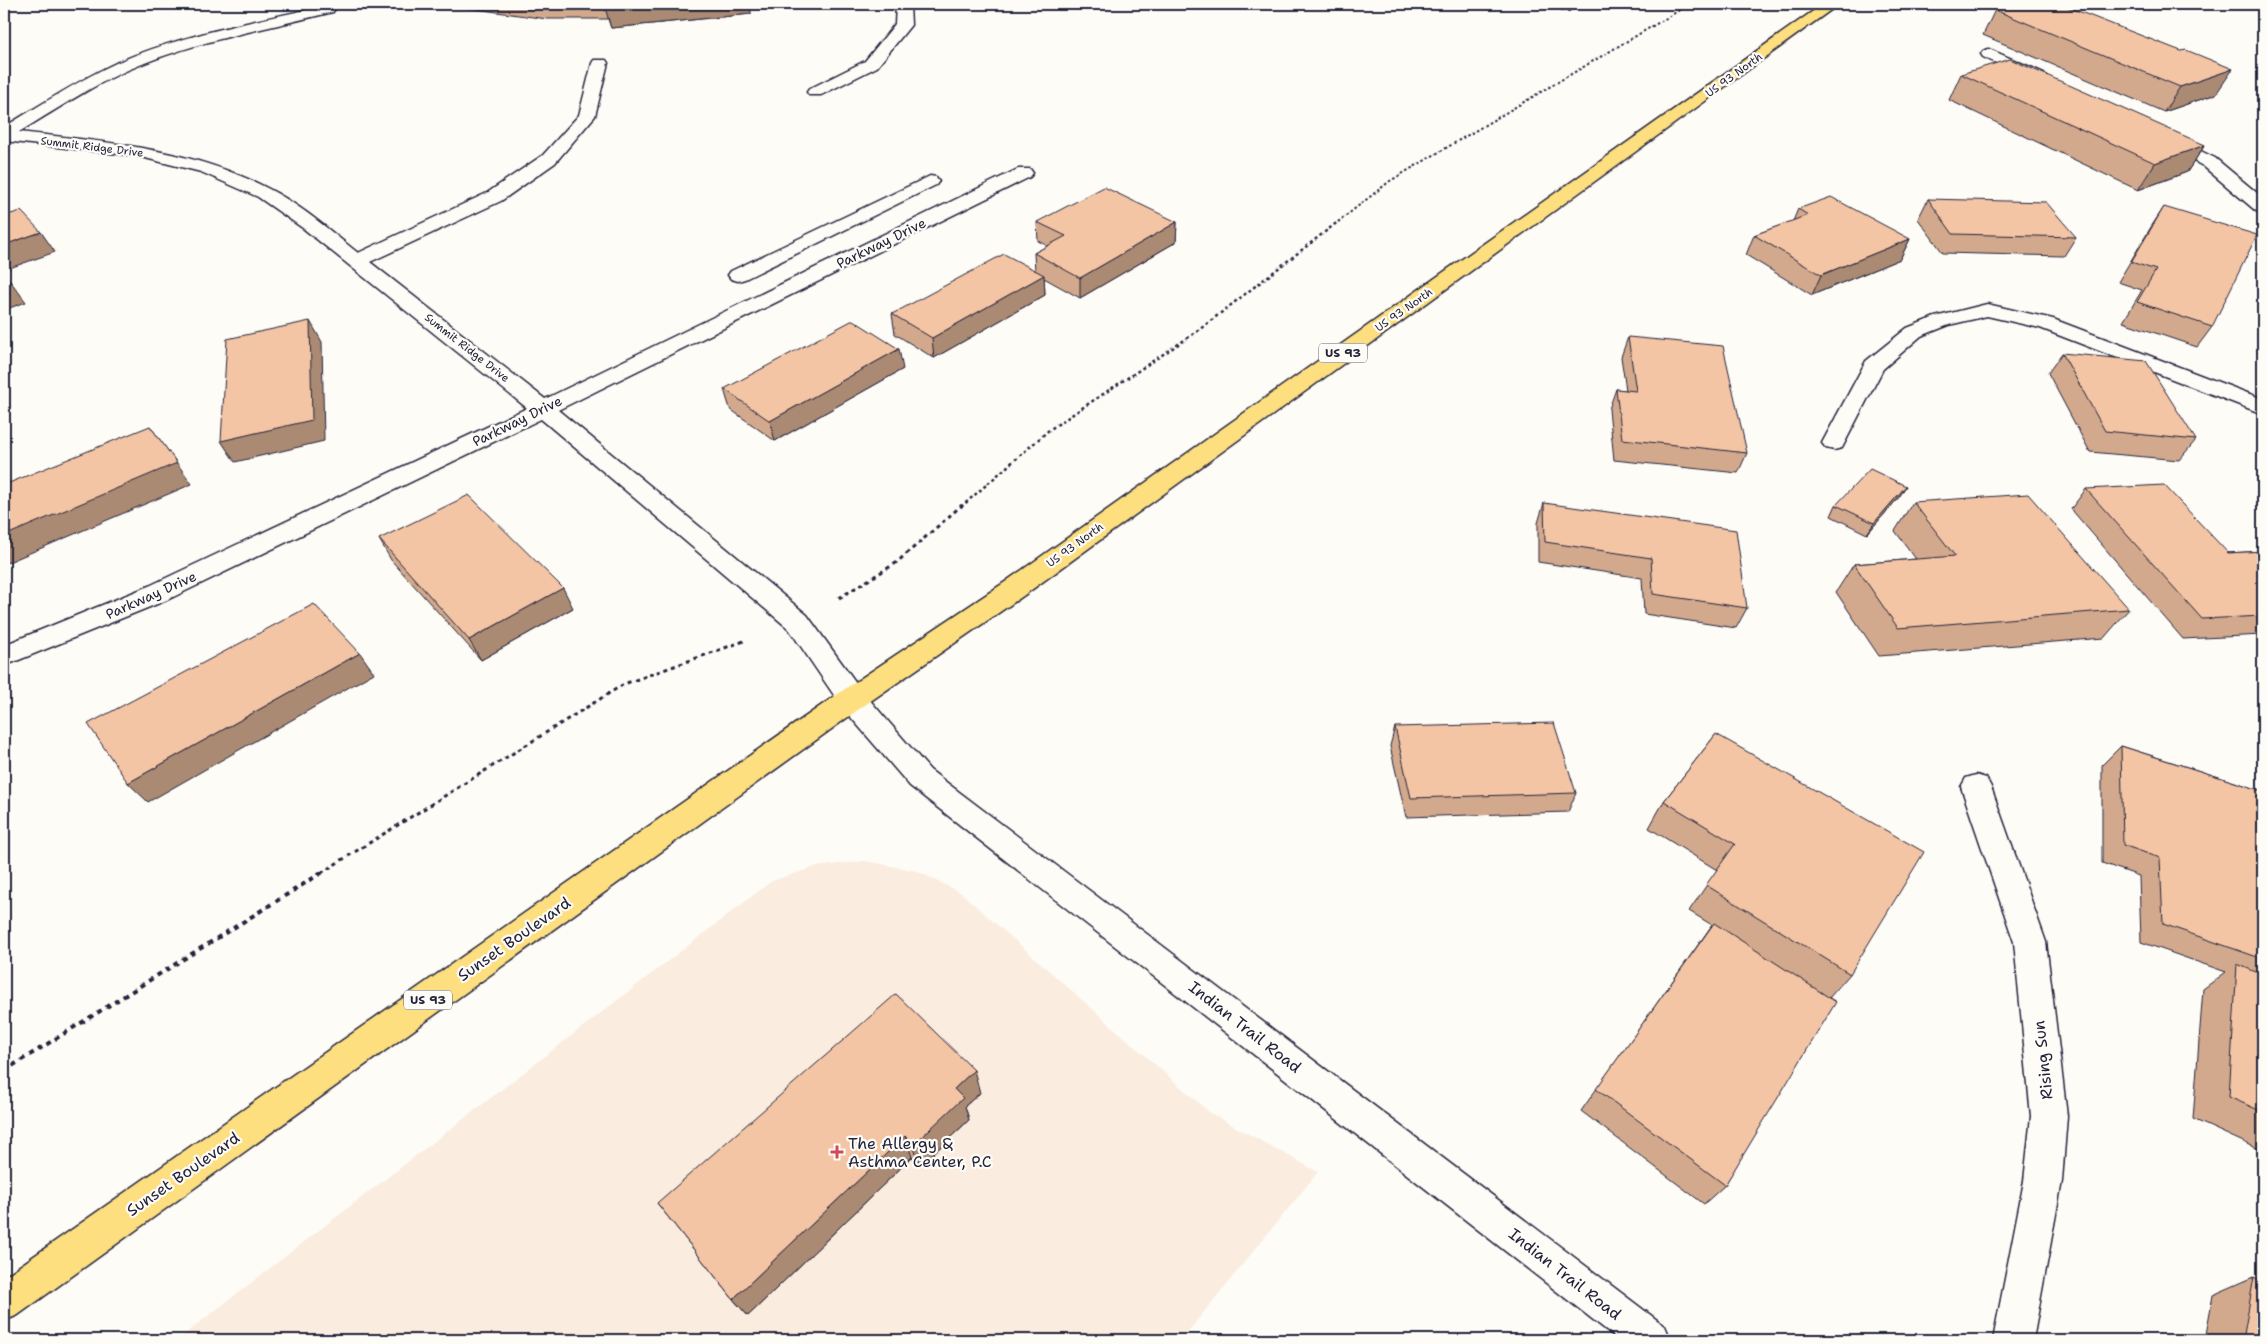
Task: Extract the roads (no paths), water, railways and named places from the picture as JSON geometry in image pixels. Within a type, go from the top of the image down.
[{"type":"main road","name":"US 93 North","points":[[852,700],[1014,589],[1832,4]]},
{"type":"main road","name":"Sunset Boulevard","points":[[4,1301],[852,700]]},
{"type":"street","points":[[815,92],[871,64],[903,26],[903,4]]},
{"type":"street","points":[[4,135],[87,84],[140,59],[202,40],[328,9]]},
{"type":"street","points":[[1989,54],[2057,84]]},
{"type":"street","points":[[357,262],[494,197],[549,159],[587,116],[600,63]]},
{"type":"street","points":[[2150,131],[2209,162],[2263,207]]},
{"type":"street","name":"Summit Ridge Drive","points":[[4,135],[137,151],[207,168],[264,193],[311,225],[543,409],[798,622],[852,700]]},
{"type":"street","name":"Parkway Drive","points":[[4,656],[158,593],[543,409],[1024,173]]},
{"type":"street","points":[[738,275],[930,181]]},
{"type":"street","points":[[1834,443],[1874,366],[1914,332],[1942,321],[1987,310],[2046,323],[2263,408]]},
{"type":"street","name":"Indian Trail Road","points":[[852,700],[920,778],[1651,1340]]},
{"type":"street","name":"Rising Sun","points":[[1976,787],[2030,942],[2049,1116],[2042,1180],[2013,1340]]},
{"type":"place","name":"The Allergy & Asthma Center, P.C","points":[[837,1152]]}]
